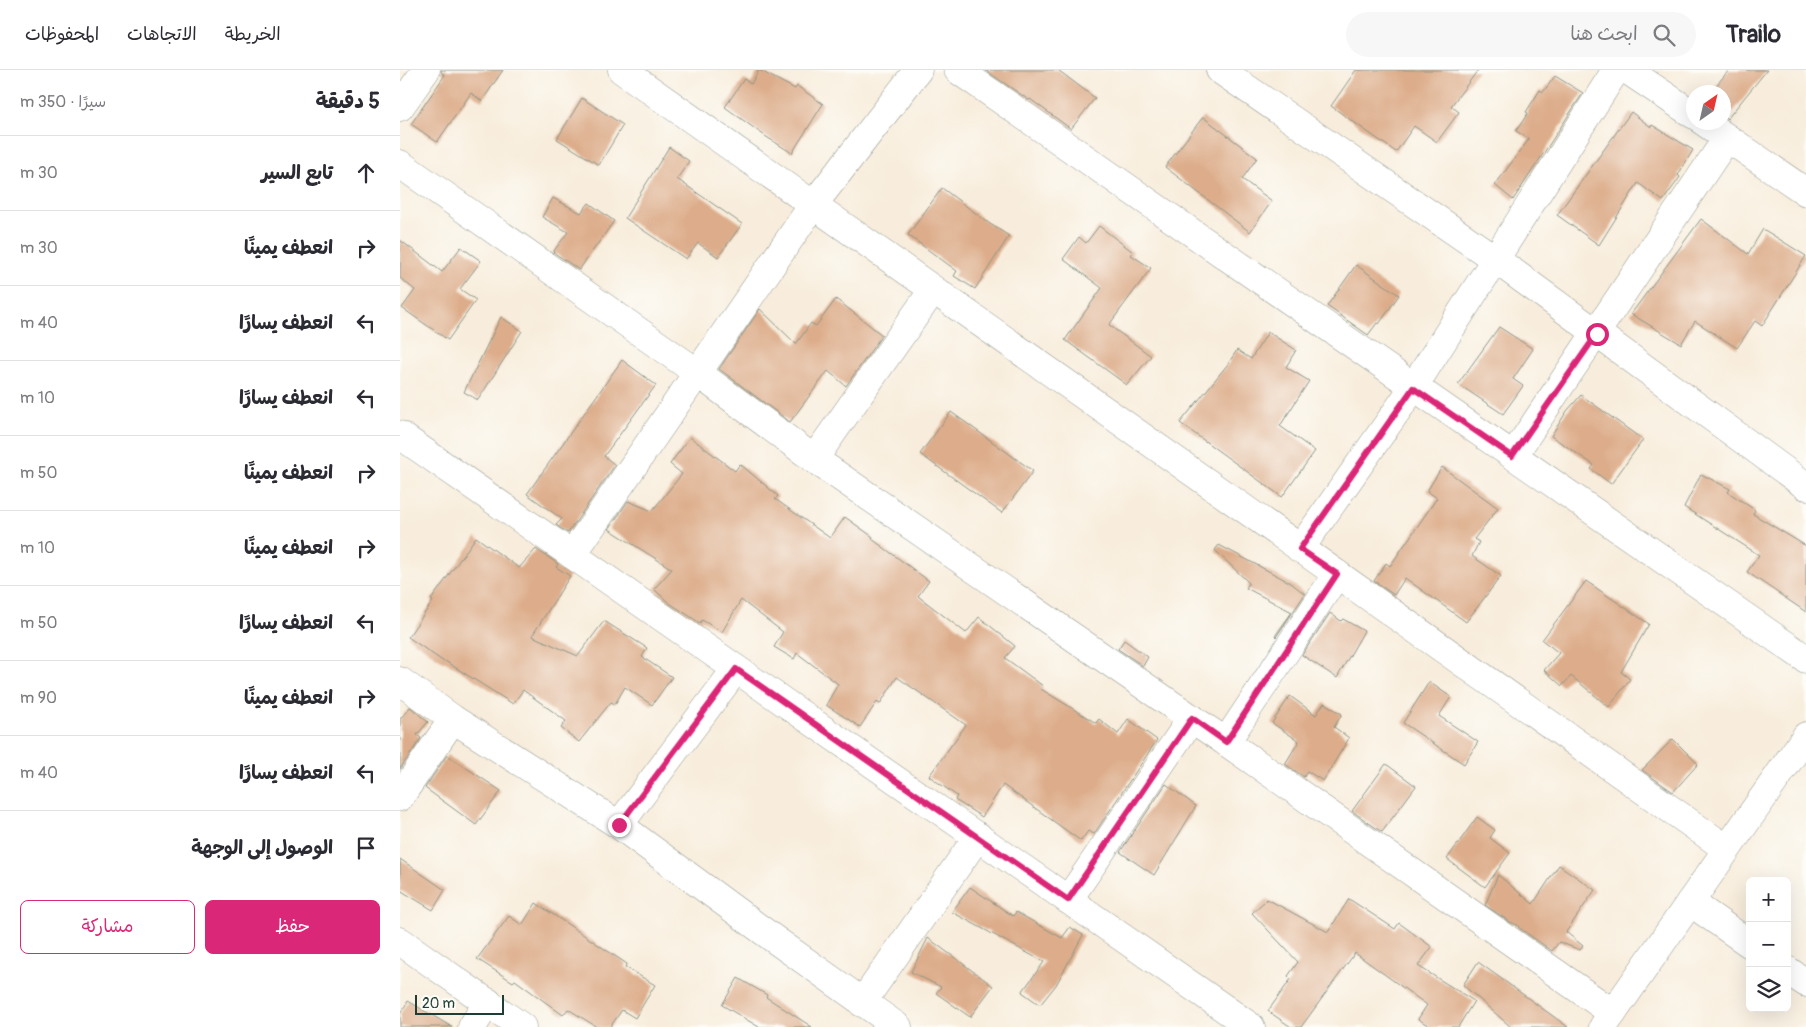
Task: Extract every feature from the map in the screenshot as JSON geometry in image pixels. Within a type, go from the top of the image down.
[{"type":"street","points":[[400,107],[426,70]]},
{"type":"street","points":[[622,70],[1727,849]]},
{"type":"street","points":[[572,556],[813,205],[918,70]]},
{"type":"street","points":[[958,70],[1413,388],[1806,659]]},
{"type":"street","points":[[1220,70],[1495,259],[1806,486]]},
{"type":"street","points":[[1300,549],[1413,388],[1616,70]]},
{"type":"street","points":[[1627,70],[1686,110]]},
{"type":"street","points":[[1716,130],[1806,192]]},
{"type":"street","points":[[1512,456],[1597,334],[1727,138]]},
{"type":"street","points":[[400,164],[698,373],[814,459],[1226,742],[1608,1020],[1806,736]]},
{"type":"street","points":[[814,459],[933,290]]},
{"type":"street","points":[[400,435],[1251,1027]]},
{"type":"street","points":[[1226,742],[1337,574]]},
{"type":"street","points":[[619,825],[736,669]]},
{"type":"street","points":[[400,681],[454,719],[619,825],[898,1027]]},
{"type":"street","points":[[1068,900],[1192,718]]},
{"type":"street","points":[[400,797],[454,719]]},
{"type":"street","points":[[862,1002],[978,836]]},
{"type":"street","points":[[1690,902],[1746,941]]},
{"type":"street","points":[[400,941],[522,1027]]},
{"type":"street","points":[[1791,973],[1806,983]]},
{"type":"street","points":[[472,1027],[488,1002]]},
{"type":"building","points":[[441,70],[503,70],[482,101],[471,93],[437,142],[411,124],[445,75]]},
{"type":"building","points":[[759,70],[795,89],[797,86],[823,104],[792,153],[725,107],[744,79],[751,84]]},
{"type":"building","points":[[985,70],[1058,70],[1095,98],[1071,129],[1030,99]]},
{"type":"building","points":[[1356,70],[1478,70],[1451,106],[1459,112],[1437,142],[1414,126],[1396,152],[1331,106]]},
{"type":"building","points":[[1729,70],[1767,70],[1731,114],[1731,85],[1717,85]]},
{"type":"building","points":[[1555,76],[1583,93],[1513,200],[1495,185],[1529,139],[1516,131],[1528,113],[1526,112],[1540,90],[1543,92]]},
{"type":"building","points":[[582,98],[623,125],[599,165],[557,139]]},
{"type":"building","points":[[1631,112],[1651,127],[1652,125],[1693,150],[1678,175],[1680,177],[1663,201],[1638,183],[1599,245],[1557,215]]},
{"type":"building","points":[[1203,117],[1257,158],[1242,179],[1272,201],[1250,232],[1165,167]]},
{"type":"building","points":[[669,147],[689,161],[677,179],[742,224],[718,257],[698,243],[686,259],[625,218]]},
{"type":"building","points":[[942,188],[1009,236],[975,289],[954,276],[957,271],[908,235]]},
{"type":"building","points":[[553,198],[581,213],[589,203],[614,221],[579,270],[553,252],[568,232],[542,217]]},
{"type":"building","points":[[1701,219],[1748,254],[1763,229],[1806,256],[1762,326],[1755,321],[1737,348],[1695,321],[1681,344],[1631,314]]},
{"type":"building","points":[[1099,226],[1133,252],[1131,255],[1151,268],[1109,325],[1151,356],[1127,385],[1065,340],[1102,288],[1063,259],[1079,237],[1086,243]]},
{"type":"building","points":[[400,240],[442,272],[461,247],[481,261],[460,289],[476,300],[448,340],[402,308],[415,290],[400,278]]},
{"type":"building","points":[[1356,265],[1399,295],[1379,324],[1377,323],[1368,335],[1327,306]]},
{"type":"building","points":[[836,299],[882,335],[846,386],[828,371],[790,422],[719,369],[760,309],[796,344],[811,323],[816,326]]},
{"type":"building","points":[[501,317],[522,331],[478,400],[464,392]]},
{"type":"building","points":[[1499,327],[1533,349],[1513,379],[1523,386],[1503,414],[1458,384]]},
{"type":"building","points":[[1268,332],[1296,350],[1286,367],[1309,381],[1280,426],[1315,451],[1282,497],[1180,423],[1228,364],[1237,350],[1251,359]]},
{"type":"building","points":[[622,360],[656,385],[604,456],[615,465],[568,533],[556,525],[562,519],[527,494]]},
{"type":"building","points":[[1581,395],[1643,440],[1611,484],[1591,469],[1594,465],[1551,436],[1567,411]]},
{"type":"building","points":[[951,412],[1033,471],[1002,513],[920,454]]},
{"type":"building","points":[[690,437],[735,471],[740,464],[778,496],[775,499],[830,538],[845,517],[873,537],[872,539],[929,581],[918,596],[966,633],[979,617],[1015,646],[1005,658],[1043,686],[1041,689],[1096,723],[1099,719],[1118,734],[1128,719],[1157,740],[1094,834],[1088,831],[1081,841],[1003,785],[982,817],[955,800],[957,796],[929,776],[966,725],[897,677],[880,704],[877,702],[860,727],[826,705],[838,684],[797,653],[794,659],[774,647],[783,632],[741,600],[722,632],[702,620],[700,623],[668,602],[654,589],[672,569],[609,529],[628,501],[652,511],[682,474],[670,464]]},
{"type":"building","points":[[1442,467],[1498,508],[1474,539],[1479,542],[1472,556],[1501,576],[1466,622],[1405,578],[1394,595],[1374,581],[1386,563],[1390,566],[1437,498],[1427,491]]},
{"type":"building","points":[[1701,474],[1730,489],[1728,492],[1755,510],[1753,514],[1806,546],[1806,612],[1747,572],[1759,555],[1684,507]]},
{"type":"building","points":[[476,537],[519,568],[536,549],[558,564],[556,567],[570,576],[532,636],[578,656],[604,621],[647,648],[642,657],[672,677],[652,705],[625,687],[615,704],[611,702],[579,742],[561,728],[566,721],[523,690],[513,704],[444,662],[408,637],[433,601],[431,600]]},
{"type":"building","points":[[1219,545],[1291,583],[1305,594],[1276,637],[1292,612],[1246,588],[1249,583],[1215,550]]},
{"type":"building","points":[[1586,581],[1649,624],[1621,672],[1630,679],[1609,707],[1571,676],[1562,686],[1544,670],[1559,653],[1542,640]]},
{"type":"building","points":[[1330,613],[1341,621],[1343,619],[1364,631],[1337,678],[1302,655]]},
{"type":"building","points":[[1124,640],[1148,657],[1143,666],[1118,649]]},
{"type":"building","points":[[1429,682],[1451,697],[1439,716],[1478,742],[1464,764],[1403,723]]},
{"type":"building","points":[[1290,696],[1316,715],[1324,703],[1342,714],[1334,727],[1349,738],[1323,781],[1307,771],[1304,777],[1285,764],[1299,741],[1272,723]]},
{"type":"building","points":[[410,707],[428,722],[417,735],[421,738],[400,769],[400,719]]},
{"type":"building","points":[[1673,739],[1698,764],[1673,792],[1642,770]]},
{"type":"building","points":[[447,755],[501,791],[476,825],[425,788]]},
{"type":"building","points":[[1386,764],[1416,786],[1382,832],[1352,811]]},
{"type":"building","points":[[1166,784],[1196,806],[1154,875],[1120,852]]},
{"type":"building","points":[[1477,817],[1495,830],[1490,838],[1510,853],[1485,887],[1447,859]]},
{"type":"building","points":[[400,859],[445,890],[433,910],[400,890]]},
{"type":"building","points":[[1559,865],[1595,890],[1566,932],[1583,946],[1580,950],[1559,942],[1552,951],[1519,926],[1485,905],[1498,875],[1533,904]]},
{"type":"building","points":[[970,887],[1013,916],[1016,912],[1062,938],[1070,927],[1083,935],[1056,985],[1040,1005],[1022,992],[1044,962],[952,912]]},
{"type":"building","points":[[1267,899],[1328,932],[1349,899],[1395,929],[1399,923],[1432,947],[1418,966],[1474,1001],[1458,1027],[1431,1027],[1418,1019],[1427,1005],[1355,953],[1301,1027],[1291,1027],[1268,1011],[1291,979],[1288,976],[1298,962],[1252,913]]},
{"type":"building","points":[[536,903],[627,964],[625,967],[655,985],[635,1018],[622,1010],[610,1027],[597,1027],[568,1009],[563,1015],[515,980],[513,982],[477,959],[509,916],[522,925]]},
{"type":"building","points":[[928,938],[993,986],[970,1017],[936,993],[941,987],[911,972]]},
{"type":"building","points":[[1478,962],[1568,1027],[1511,1027],[1463,985]]},
{"type":"building","points":[[738,978],[767,995],[766,997],[812,1027],[759,1027],[722,1005]]},
{"type":"building","points":[[408,1001],[452,1027],[400,1027],[400,1014]]},
{"type":"route","points":[[619,825],[736,669],[1068,900],[1192,718],[1226,742],[1337,574],[1300,549],[1413,388],[1512,456],[1597,334]]}]
